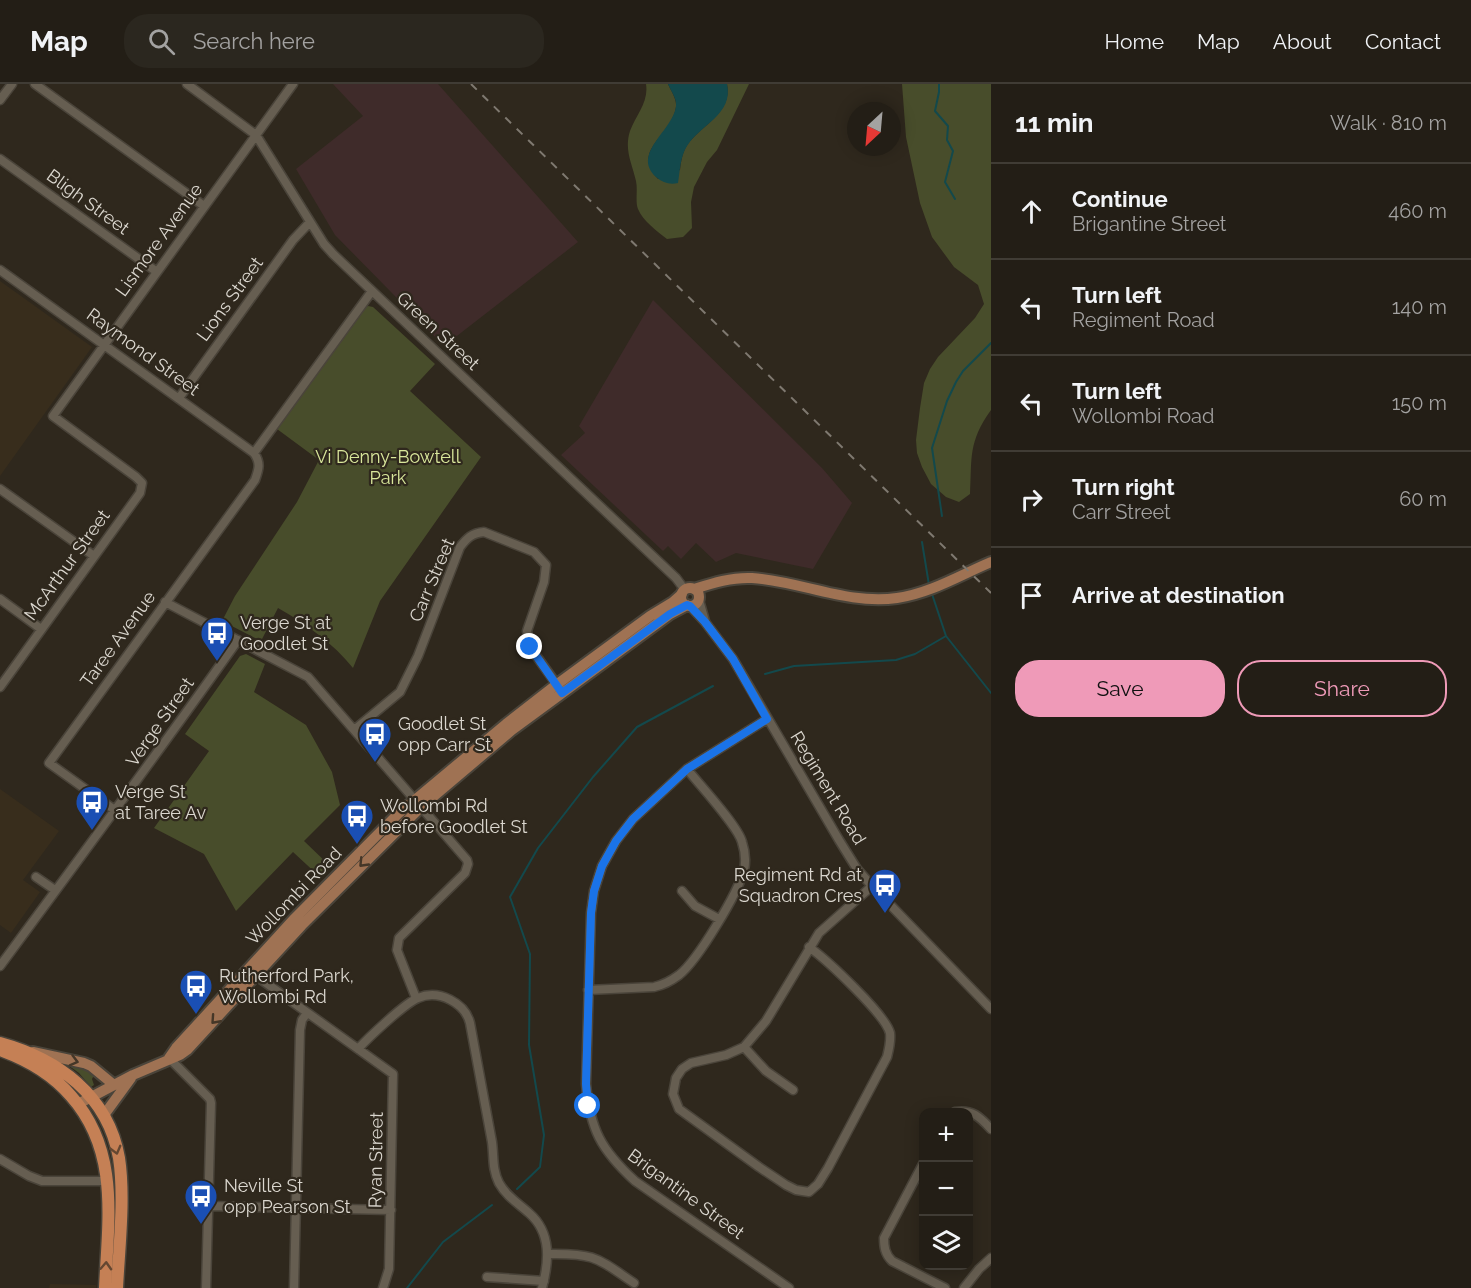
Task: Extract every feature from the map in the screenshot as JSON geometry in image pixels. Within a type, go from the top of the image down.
[{"type":"highway","points":[[0,1043],[27,1051],[61,1069],[82,1086],[104,1115],[116,1147],[120,1171],[117,1288]]},
{"type":"highway","points":[[0,1050],[46,1073],[78,1104],[93,1126],[102,1149],[108,1181],[105,1288]]},
{"type":"main road","name":"Wollombi Road","points":[[78,1104],[169,1059],[176,1048],[251,973],[360,851],[559,689],[670,614],[691,597],[713,584],[729,579],[752,578],[856,598],[896,598],[911,595],[991,562]]},
{"type":"main road","points":[[27,1051],[84,1063],[114,1085]]},
{"type":"main road","points":[[104,1115],[133,1075]]},
{"type":"street","points":[[0,100],[12,84]]},
{"type":"street","points":[[34,84],[204,206]]},
{"type":"street","name":"Green Street","points":[[187,84],[256,135],[328,249],[676,578],[691,597]]},
{"type":"street","name":"Lismore Avenue","points":[[140,493],[142,483],[136,477],[53,416],[293,84]]},
{"type":"street","name":"Bligh Street","points":[[0,159],[157,272]]},
{"type":"street","name":"Lions Street","points":[[179,398],[293,240],[310,222]]},
{"type":"street","name":"Raymond Street","points":[[0,270],[254,453]]},
{"type":"street","points":[[254,453],[372,291]]},
{"type":"street","name":"Taree Avenue","points":[[116,811],[49,763],[255,480],[260,467],[259,460],[254,453]]},
{"type":"street","points":[[0,489],[94,556]]},
{"type":"street","name":"McArthur Street","points":[[0,687],[140,493]]},
{"type":"street","name":"Carr Street","points":[[354,730],[400,692],[418,656],[460,547],[469,536],[477,533],[484,532],[534,552],[546,565],[544,582],[527,631],[530,647],[559,689]]},
{"type":"street","name":"Regiment Road","points":[[691,597],[705,622],[733,659],[857,869],[991,1009]]},
{"type":"street","points":[[0,599],[42,628]]},
{"type":"street","points":[[165,602],[308,677],[468,864],[465,873],[399,938],[397,943],[397,950],[416,998]]},
{"type":"street","name":"Verge Street","points":[[0,966],[83,851],[116,811],[238,640]]},
{"type":"street","name":"Brigantine Street","points":[[767,719],[687,769],[633,819],[616,841],[602,866],[594,891],[591,913],[586,1084],[588,1106],[601,1144],[614,1162],[634,1181],[789,1288]]},
{"type":"street","points":[[588,990],[633,989],[664,984],[678,976],[696,958],[737,887],[744,869],[745,856],[742,839],[687,769]]},
{"type":"street","points":[[36,877],[55,890]]},
{"type":"street","points":[[809,947],[835,968],[882,1019],[890,1032],[890,1044],[887,1057],[828,1168],[818,1184],[809,1192],[796,1190],[759,1167],[679,1109],[673,1094],[676,1078],[682,1069],[691,1063],[726,1055],[744,1047],[766,1021],[809,947],[819,933],[872,886]]},
{"type":"street","points":[[682,891],[695,906],[719,919]]},
{"type":"street","points":[[251,973],[358,1049],[416,998],[432,996],[446,998],[458,1004],[466,1013],[470,1023],[492,1142],[492,1161],[495,1173],[504,1191],[532,1215],[539,1225],[548,1254],[543,1284],[487,1277]]},
{"type":"street","points":[[294,1288],[300,1030],[302,1020],[307,1013]]},
{"type":"street","points":[[744,1047],[766,1071],[793,1090]]},
{"type":"street","name":"Ryan Street","points":[[358,1049],[391,1072],[393,1077],[389,1269],[383,1288]]},
{"type":"street","points":[[169,1059],[210,1099],[206,1288]]},
{"type":"street","points":[[973,1112],[991,1129]]},
{"type":"street","points":[[0,1158],[29,1176],[42,1181],[108,1181]]},
{"type":"street","points":[[919,1172],[884,1238],[884,1247],[892,1261],[945,1288]]},
{"type":"street","points":[[208,1206],[391,1210]]},
{"type":"street","points":[[548,1254],[578,1254],[592,1257],[634,1283]]},
{"type":"street","points":[[964,1288],[991,1258]]},
{"type":"shaded area","points":[[333,84],[438,84],[578,242],[444,346],[335,235],[296,169],[363,116]]},
{"type":"shaded area","points":[[0,281],[92,347],[0,476]]},
{"type":"shaded area","points":[[653,300],[822,468],[852,503],[813,569],[736,553],[716,562],[696,543],[681,559],[668,546],[663,551],[561,455],[585,433],[579,426]]},
{"type":"shaded area","points":[[0,789],[59,831],[23,880],[40,892],[11,933],[0,925]]},
{"type":"shaded area","points":[[50,1284],[96,1285],[96,1288],[49,1288]]},
{"type":"green space","points":[[646,84],[668,84],[676,104],[673,117],[650,151],[648,160],[658,179],[680,170],[686,147],[714,119],[725,104],[727,84],[749,84],[717,150],[707,162],[694,187],[691,202],[692,228],[683,237],[667,239],[647,222],[637,206],[637,184],[629,156],[628,138],[646,97]]},
{"type":"green space","points":[[902,84],[991,84],[991,410],[975,441],[971,460],[970,494],[959,502],[946,497],[931,484],[922,467],[917,453],[916,440],[920,408],[924,383],[930,369],[938,357],[975,318],[984,304],[978,285],[954,267],[932,237],[920,203],[906,137]]},
{"type":"green space","name":"Vi Denny-Bowtell Park","points":[[373,307],[435,364],[410,391],[481,457],[380,601],[353,668],[318,635],[278,608],[261,641],[222,621],[235,596],[297,502],[319,460],[277,429],[364,308]]},
{"type":"green space","points":[[246,654],[265,664],[254,692],[306,725],[332,772],[340,805],[304,841],[330,866],[320,877],[293,852],[236,911],[204,854],[154,828],[209,751],[185,734],[240,656]]},
{"type":"green space","points":[[61,1060],[82,1066],[95,1073],[92,1079],[94,1085],[91,1087],[79,1073]]},
{"type":"water","points":[[668,84],[727,84],[728,94],[721,111],[687,146],[678,183],[672,184],[656,177],[650,168],[648,159],[676,106]]},
{"type":"waterway","points":[[939,84],[935,111],[948,126],[947,140],[953,151],[945,182],[955,199]]},
{"type":"waterway","points":[[942,516],[932,448],[947,401],[956,382],[963,371],[991,343]]},
{"type":"waterway","points":[[922,542],[929,585]]},
{"type":"waterway","points":[[932,594],[946,636],[991,693]]},
{"type":"waterway","points":[[765,674],[794,666],[896,660],[915,654],[946,636]]},
{"type":"waterway","points":[[517,1189],[540,1167],[544,1135],[529,1045],[530,954],[510,897],[538,848],[593,777],[637,727],[713,686]]},
{"type":"waterway","points":[[407,1288],[443,1242],[492,1205]]},
{"type":"railway","points":[[471,84],[991,593]]},
{"type":"place","name":"Verge St at Goodlet St","points":[[217,662]]},
{"type":"place","name":"Goodlet St opp Carr St","points":[[375,763]]},
{"type":"place","name":"Verge St at Taree Av","points":[[92,831]]},
{"type":"place","name":"Wollombi Rd before Goodlet St","points":[[357,845]]},
{"type":"place","name":"Regiment Rd at Squadron Cres","points":[[885,914]]},
{"type":"place","name":"Rutherford Park, Wollombi Rd","points":[[196,1015]]},
{"type":"place","name":"Neville St opp Pearson St","points":[[201,1225]]},
{"type":"route","points":[[530,647],[562,693],[670,614],[687,605],[705,622],[733,659],[767,719],[704,756],[660,792],[633,819],[616,841],[602,866],[594,891],[591,913],[586,1084],[588,1106]]}]
